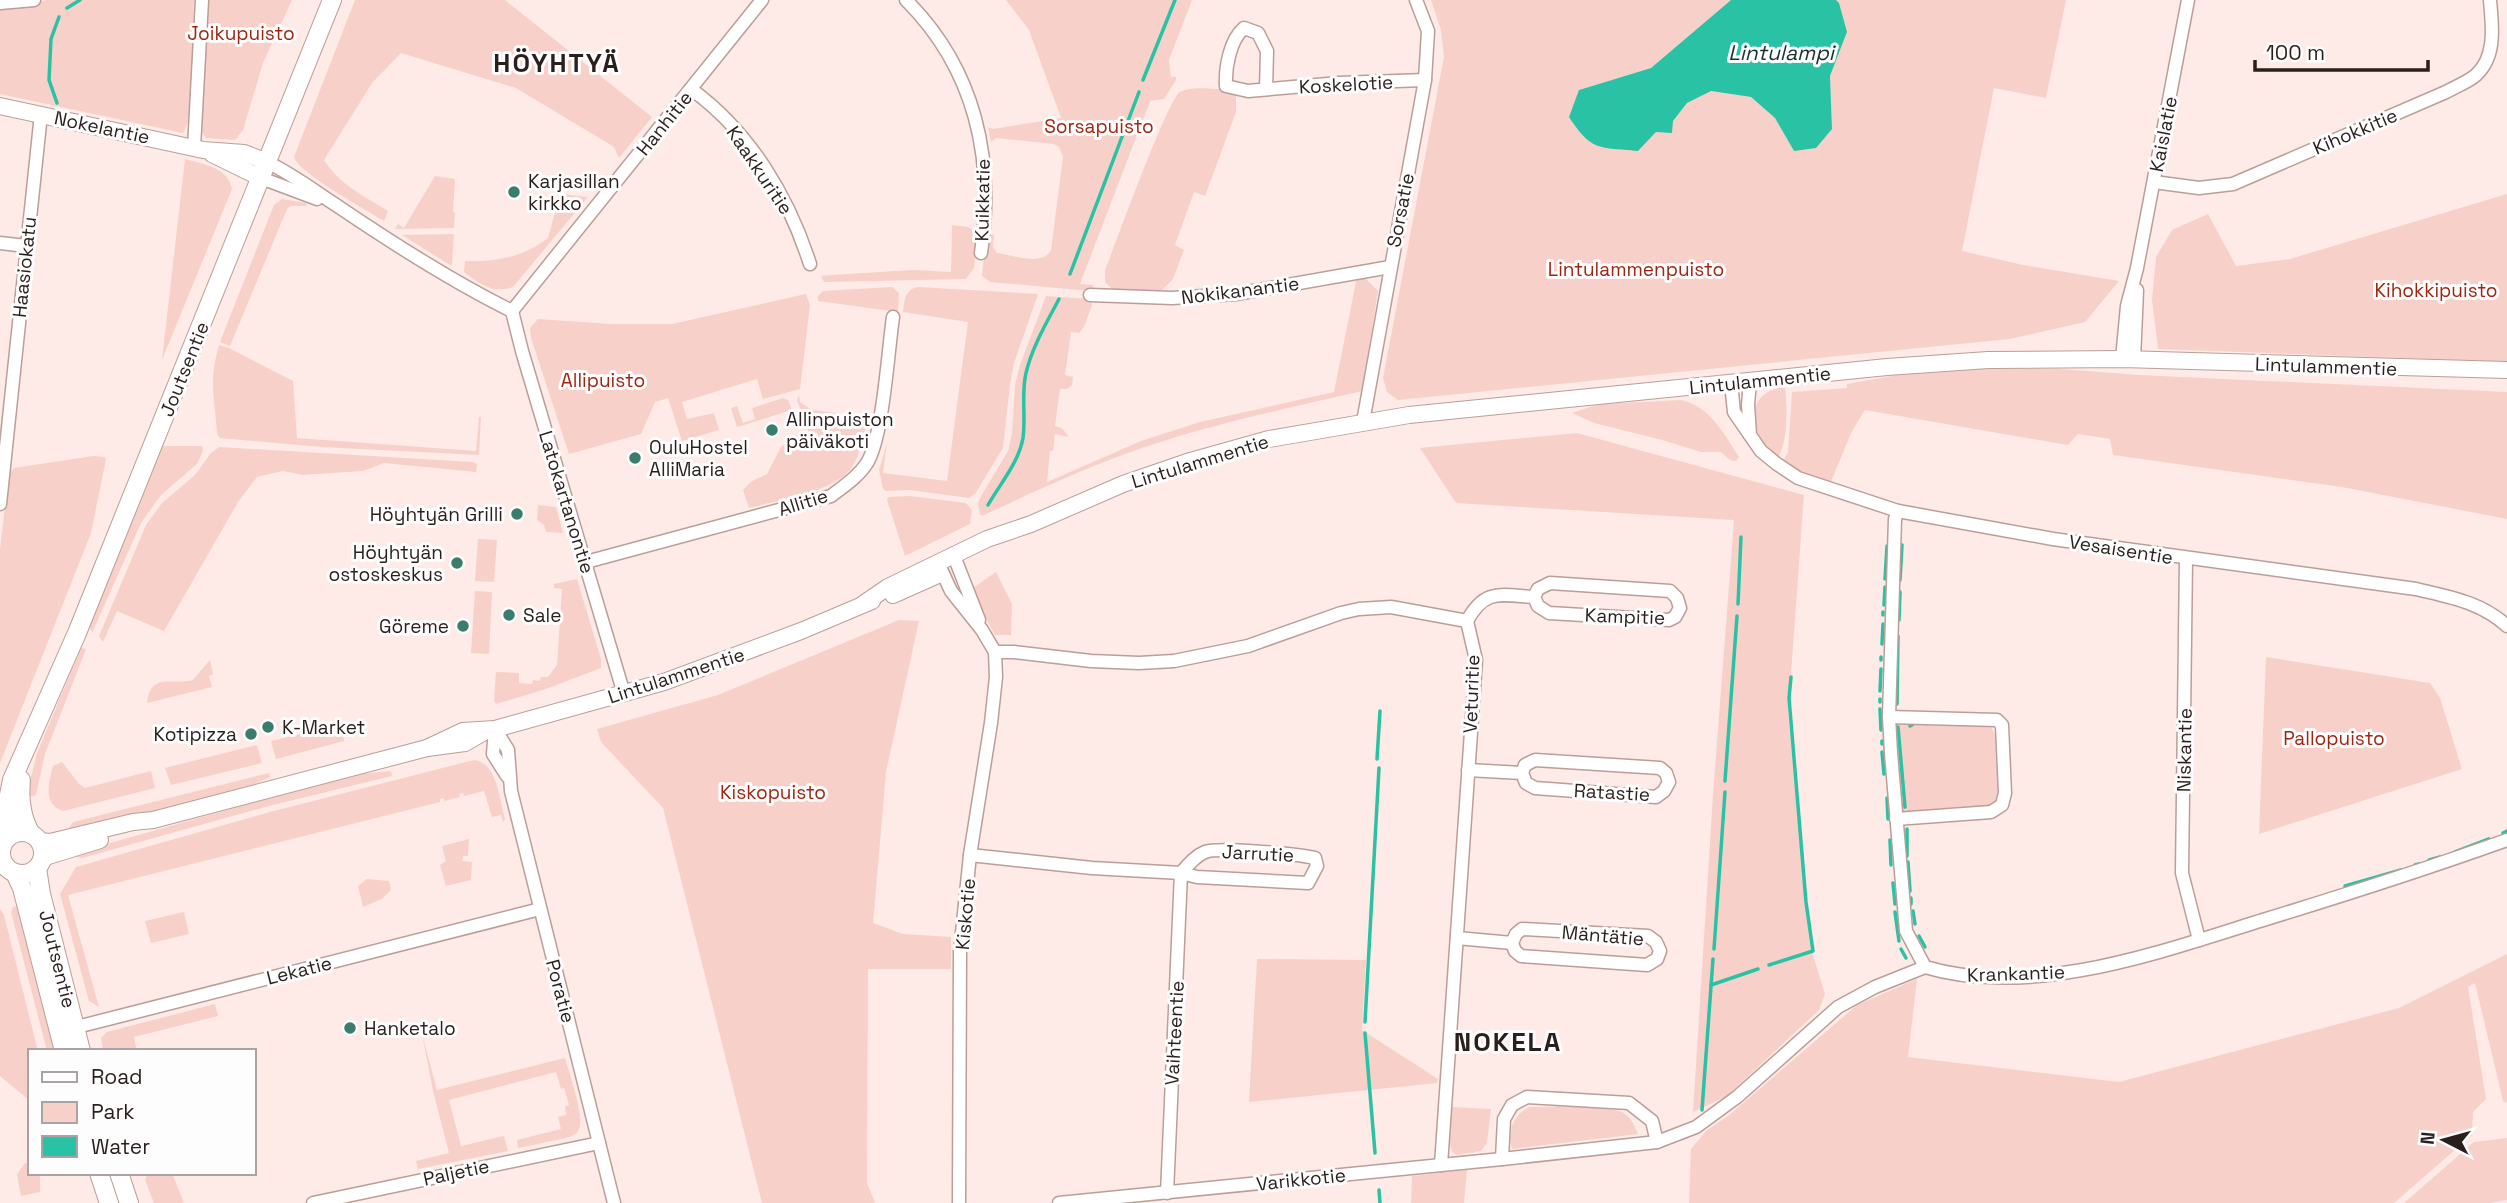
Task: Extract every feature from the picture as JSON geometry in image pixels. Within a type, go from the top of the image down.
[{"type":"main road","name":"Joutsentie","points":[[80,1049],[67,1029],[22,888],[5,855],[12,780],[77,633],[332,0]]},
{"type":"main road","name":"Joutsentie","points":[[33,736],[20,795],[24,822],[37,850],[67,1029],[64,1049]]},
{"type":"main road","points":[[17,832],[37,850],[27,873],[5,855],[17,832]]},
{"type":"main road","points":[[100,1175],[109,1203]]},
{"type":"main road","points":[[120,1175],[129,1203]]},
{"type":"street","points":[[0,3],[34,0]]},
{"type":"street","points":[[198,149],[202,0]]},
{"type":"street","name":"Hanhitie","points":[[512,311],[762,0]]},
{"type":"street","name":"Kuikkatie","points":[[906,0],[937,35],[955,66],[981,137],[986,181],[981,253]]},
{"type":"street","name":"Sorsatie","points":[[1363,422],[1425,80],[1428,31],[1416,0]]},
{"type":"street","name":"Kaislatie","points":[[2128,360],[2127,306],[2137,268],[2188,0]]},
{"type":"street","name":"Kihokkitie","points":[[2154,182],[2199,188],[2233,184],[2446,92],[2475,76],[2484,65],[2492,46],[2490,0]]},
{"type":"street","name":"Koskelotie","points":[[1266,89],[1267,51],[1258,33],[1244,28],[1236,35],[1226,86],[1248,91],[1339,83],[1425,80]]},
{"type":"street","name":"Kaakkuritie","points":[[691,89],[721,113],[747,142],[778,189],[810,264]]},
{"type":"street","name":"Nokelantie","points":[[0,106],[198,149],[264,170],[334,205],[484,297],[512,311]]},
{"type":"street","name":"Haasiokatu","points":[[0,504],[6,376],[26,246],[41,114]]},
{"type":"street","points":[[0,243],[26,246]]},
{"type":"street","name":"Nokikanantie","points":[[1090,295],[1172,298],[1236,294],[1390,267]]},
{"type":"street","name":"Latokartanontie","points":[[512,311],[624,694]]},
{"type":"street","name":"Allitie","points":[[586,562],[831,496],[851,481],[868,462],[876,437],[893,317]]},
{"type":"street","name":"Lintulammentie","points":[[37,850],[137,830],[153,820],[427,748],[463,731],[490,730],[624,694],[760,647],[863,604],[915,587],[948,565],[992,549],[1031,524],[1123,484],[1186,462],[1269,439],[1434,412],[1887,367],[1988,360],[2128,360],[2507,370]]},
{"type":"street","points":[[1750,381],[1750,435]]},
{"type":"street","name":"Vesaisentie","points":[[1731,383],[1734,412],[1761,451],[1798,478],[1898,512],[2186,559],[2416,589],[2466,601],[2507,626]]},
{"type":"street","points":[[1898,512],[1895,519],[1889,717],[1906,930],[1925,967]]},
{"type":"street","name":"Niskantie","points":[[2186,559],[2182,873],[2199,940]]},
{"type":"street","points":[[948,565],[951,591],[982,630],[995,652],[1091,661],[1174,661],[1248,646],[1359,609],[1391,607],[1467,621]]},
{"type":"street","name":"Kampitie","points":[[1550,583],[1670,591],[1677,598],[1680,608],[1675,617],[1669,620],[1549,613],[1538,606],[1534,597],[1538,589],[1550,583]]},
{"type":"street","name":"Kampitie","points":[[1467,621],[1476,605],[1486,598],[1504,595],[1534,597]]},
{"type":"street","name":"Veturitie","points":[[1441,1165],[1476,660],[1467,621]]},
{"type":"street","name":"Kiskotie","points":[[959,1203],[960,952],[970,855],[996,677],[995,652]]},
{"type":"street","points":[[1889,717],[1997,720],[2001,725],[2005,793],[2002,805],[1991,812],[1896,819]]},
{"type":"street","name":"Poratie","points":[[490,730],[493,754],[509,780],[614,1203]]},
{"type":"street","name":"Ratastie","points":[[1535,760],[1660,768],[1669,782],[1664,791],[1656,797],[1535,788],[1526,783],[1522,773],[1525,765],[1535,760]]},
{"type":"street","name":"Ratastie","points":[[1468,770],[1522,773]]},
{"type":"street","name":"Krankantie","points":[[1925,967],[1948,974],[1990,976],[2048,975],[2109,966],[2397,879],[2507,840]]},
{"type":"street","name":"Jarrutie","points":[[970,855],[1181,873],[1197,877],[1308,883],[1317,866],[1315,858],[1298,854],[1208,850],[1192,859],[1181,873]]},
{"type":"street","name":"Vaihteentie","points":[[1167,1193],[1181,873]]},
{"type":"street","name":"Lekatie","points":[[67,1029],[540,909]]},
{"type":"street","name":"Mäntätie","points":[[1522,929],[1648,936],[1656,942],[1660,951],[1657,959],[1647,965],[1521,956],[1512,943],[1522,929]]},
{"type":"street","name":"Mäntätie","points":[[1457,938],[1512,943]]},
{"type":"street","name":"Varikkotie","points":[[1059,1203],[1657,1142],[1696,1127],[1744,1090],[1838,1007],[1875,987],[1925,967]]},
{"type":"street","points":[[1502,1159],[1504,1119],[1512,1105],[1527,1097],[1629,1103],[1652,1121],[1657,1142]]},
{"type":"street","name":"Paljetie","points":[[313,1203],[599,1143]]},
{"type":"green space","points":[[47,0],[194,0],[190,118],[183,133],[0,94],[0,9]]},
{"type":"green space","name":"Joikupuisto","points":[[208,0],[292,0],[263,63],[243,130],[235,140],[206,138],[202,132]]},
{"type":"green space","points":[[355,0],[505,0],[652,117],[619,158],[614,147],[516,88],[401,53],[372,83],[324,160],[345,183],[388,211],[384,221],[320,182],[294,157]]},
{"type":"green space","name":"Sorsapuisto","points":[[1006,0],[1192,0],[1169,60],[1171,77],[1176,77],[1176,80],[1164,99],[1150,101],[1080,284],[1094,285],[1090,291],[990,282],[982,276],[986,237],[994,234],[993,247],[997,253],[1034,259],[1047,255],[1051,250],[1063,157],[1059,147],[1054,144],[996,138],[991,142],[988,127],[993,129],[1061,118],[1029,30]]},
{"type":"green space","name":"Lintulammenpuisto","points":[[1431,0],[1731,0],[1651,68],[1579,90],[1638,151],[1656,132],[1673,121],[1687,103],[1710,91],[1751,97],[1775,118],[1794,151],[1832,129],[1830,76],[1847,32],[1836,0],[2066,0],[2046,98],[1994,88],[1962,251],[2023,265],[2119,281],[2085,322],[2010,339],[1398,400],[1387,392],[1383,378],[1444,57],[1441,30]]},
{"type":"green space","points":[[1222,89],[1236,96],[1236,112],[1205,196],[1194,192],[1175,245],[1184,250],[1173,279],[1161,291],[1113,290],[1105,282],[1105,270],[1173,101],[1184,90]]},
{"type":"green space","points":[[185,159],[220,171],[230,182],[232,189],[162,360]]},
{"type":"green space","points":[[435,176],[455,179],[454,228],[395,229],[398,224],[404,228]]},
{"type":"green space","points":[[560,194],[588,197],[513,287],[493,288],[481,284],[464,272],[465,261],[509,257],[529,250],[548,238]]},
{"type":"green space","name":"Kihokkipuisto","points":[[2507,194],[2507,362],[2158,349],[2152,300],[2156,257],[2172,230],[2208,214],[2236,266],[2290,259]]},
{"type":"green space","points":[[282,199],[306,203],[307,206],[291,206],[287,209],[230,346],[220,342],[274,205]]},
{"type":"green space","points":[[952,225],[968,227],[979,233],[974,268],[966,279],[824,282],[821,276],[912,270],[951,272]]},
{"type":"green space","points":[[454,234],[452,265],[402,235]]},
{"type":"green space","points":[[1357,277],[1366,279],[1378,291],[1362,391],[1171,438],[1103,462],[982,516],[980,514],[980,498],[1008,451],[1012,434],[1015,385],[1046,296],[1089,299],[1092,305],[1084,327],[1079,333],[1071,332],[1065,375],[1073,377],[1072,385],[1067,389],[1060,389],[1055,426],[1062,428],[1069,437],[1055,434],[1053,451],[1050,451],[1047,482],[1141,441],[1200,422],[1334,392]]},
{"type":"green space","points":[[892,287],[899,293],[898,312],[818,301],[818,296],[823,291]]},
{"type":"green space","points":[[918,287],[1038,294],[1014,363],[1003,448],[975,494],[969,498],[883,489],[879,470],[887,443],[883,473],[947,481],[968,322],[903,312],[908,293]]},
{"type":"green space","name":"Allipuisto","points":[[806,294],[810,305],[800,389],[763,399],[757,379],[682,402],[687,419],[714,413],[719,430],[682,441],[668,398],[655,402],[641,434],[569,454],[531,338],[530,328],[538,319],[611,324],[672,324]]},
{"type":"green space","points":[[219,345],[293,381],[297,438],[476,451],[481,417],[479,455],[321,447],[220,438],[217,434],[213,380]]},
{"type":"green space","points":[[1979,369],[2060,369],[2507,392],[2507,519],[2342,487],[2113,455],[2110,439],[2078,434],[2068,445],[1865,410],[1852,431],[1830,484],[1782,463],[1788,452],[1792,392],[1847,388],[1847,384],[1897,375]]},
{"type":"green space","points":[[1785,386],[1785,433],[1777,460],[1756,428],[1755,407],[1770,391]]},
{"type":"green space","points":[[799,395],[800,402],[812,410],[862,418],[865,430],[856,459],[850,470],[830,485],[749,508],[743,490],[752,481],[767,474],[781,447],[800,438],[817,440],[818,433],[808,431],[797,400]]},
{"type":"green space","points":[[783,398],[788,400],[792,410],[737,427],[731,408],[737,406],[743,423],[755,419],[752,408]]},
{"type":"green space","points":[[1681,400],[1700,408],[1715,422],[1739,457],[1736,461],[1730,460],[1721,452],[1701,452],[1594,423],[1572,413],[1599,404]]},
{"type":"green space","points":[[1577,433],[1804,495],[1788,715],[1812,952],[1825,994],[1819,1010],[1727,1096],[1693,1112],[1734,520],[1456,503],[1420,448]]},
{"type":"green space","points":[[162,446],[202,446],[203,451],[197,464],[161,495],[141,523],[92,633],[89,626]]},
{"type":"green space","points":[[219,447],[477,464],[476,472],[384,463],[363,471],[302,475],[283,471],[257,477],[238,502],[164,631],[117,611],[103,642],[99,636],[146,525],[162,503],[195,475],[210,454]]},
{"type":"green space","points":[[93,456],[106,459],[91,533],[0,763],[0,549],[9,473],[14,468]]},
{"type":"green space","points":[[910,496],[966,503],[972,510],[970,524],[905,556],[887,500],[889,497]]},
{"type":"green space","points":[[538,505],[556,507],[563,533],[546,532],[544,525],[537,520]]},
{"type":"green space","points":[[478,539],[497,540],[494,582],[475,581]]},
{"type":"green space","points":[[996,572],[1012,604],[1011,635],[995,635],[970,590]]},
{"type":"green space","points":[[577,579],[601,659],[601,668],[496,704],[496,672],[519,673],[519,683],[532,684],[533,680],[540,681],[541,677],[548,677],[557,665],[562,589],[554,588],[554,584]]},
{"type":"green space","points":[[475,591],[492,592],[489,654],[471,653]]},
{"type":"green space","name":"Kiskopuisto","points":[[899,620],[919,621],[886,772],[873,923],[903,934],[951,937],[951,969],[868,969],[867,1183],[875,1203],[762,1203],[663,808],[601,742],[597,729],[718,695]]},
{"type":"green space","points":[[81,648],[86,649],[45,754],[36,795],[26,798],[37,753]]},
{"type":"green space","name":"Pallopuisto","points":[[2266,657],[2430,683],[2440,698],[2462,769],[2259,834]]},
{"type":"green space","points":[[210,660],[213,674],[209,676],[212,687],[147,703],[149,693],[158,683],[193,680]]},
{"type":"green space","points":[[1899,723],[1990,726],[1996,736],[1998,798],[1989,808],[1906,813],[1901,810],[1894,729]]},
{"type":"green space","points":[[341,724],[344,741],[276,759],[271,741]]},
{"type":"green space","points":[[257,745],[262,763],[171,785],[165,768]]},
{"type":"green space","points":[[474,760],[482,762],[493,775],[505,819],[503,822],[501,815],[492,817],[484,791],[464,796],[463,793],[459,794],[460,797],[444,801],[444,798],[440,799],[440,802],[68,895],[99,1007],[89,1001],[60,894],[76,867],[270,812]]},
{"type":"green space","points":[[62,762],[85,788],[151,771],[155,788],[63,811],[52,803],[49,792],[53,766]]},
{"type":"green space","points":[[391,771],[392,776],[269,806],[82,858],[76,857],[75,853],[351,775]]},
{"type":"green space","points":[[269,773],[270,777],[244,789],[70,832],[69,828],[73,822]]},
{"type":"green space","points":[[469,839],[468,856],[463,856],[462,861],[472,862],[471,880],[446,886],[440,865],[446,861],[442,846]]},
{"type":"green space","points":[[367,879],[389,881],[391,890],[382,899],[363,907],[358,886]]},
{"type":"green space","points":[[21,904],[58,1049],[46,1049],[11,912],[13,907]]},
{"type":"green space","points":[[0,909],[4,915],[38,1049],[28,1049],[28,1099],[0,1076]]},
{"type":"green space","points":[[184,912],[189,934],[151,943],[145,921]]},
{"type":"green space","points":[[2507,954],[2507,1103],[2503,1101],[2475,983],[2468,987],[2486,1099],[2473,1112],[2472,1135],[2394,1203],[1689,1203],[1691,1149],[1707,1130],[1728,1116],[1857,1005],[1917,979],[1908,1057],[2119,1082],[2399,1008]]},
{"type":"green space","points":[[1257,959],[1366,960],[1362,1030],[1438,1079],[1437,1083],[1249,1102]]},
{"type":"green space","points":[[215,1004],[218,1016],[134,1037],[137,1049],[103,1049],[101,1038],[107,1032]]},
{"type":"green space","points":[[422,1034],[437,1090],[565,1058],[580,1115],[578,1131],[566,1138],[518,1148],[517,1140],[561,1129],[558,1117],[566,1115],[565,1107],[569,1105],[556,1072],[449,1100],[461,1146],[504,1136],[508,1151],[418,1169],[416,1161],[449,1153]]},
{"type":"green space","points":[[1577,1106],[1613,1109],[1628,1116],[1638,1134],[1512,1149],[1511,1136],[1515,1119],[1529,1107]]},
{"type":"green space","points":[[1452,1107],[1491,1109],[1487,1143],[1481,1151],[1457,1155],[1452,1152],[1449,1140]]},
{"type":"green space","points":[[2507,1138],[2507,1200],[2490,1203],[2404,1203],[2474,1142]]},
{"type":"green space","points":[[28,1162],[28,1175],[40,1175],[40,1192],[21,1196],[17,1174]]},
{"type":"green space","points":[[1467,1170],[1464,1203],[1411,1203],[1412,1176]]},
{"type":"green space","points":[[147,1175],[173,1175],[184,1203],[154,1203],[145,1180]]},
{"type":"water","name":"Lintulampi","points":[[1731,0],[1836,0],[1839,3],[1847,32],[1830,76],[1832,129],[1816,148],[1794,151],[1775,118],[1751,97],[1711,91],[1687,103],[1673,121],[1672,133],[1656,132],[1638,151],[1597,146],[1584,137],[1569,117],[1579,90],[1651,68]]},
{"type":"waterway","points":[[67,8],[80,0]]},
{"type":"waterway","points":[[1143,80],[1175,0]]},
{"type":"waterway","points":[[57,103],[49,80],[51,39],[59,17]]},
{"type":"waterway","points":[[1070,274],[1139,92]]},
{"type":"waterway","points":[[988,505],[1021,447],[1026,373],[1036,344],[1059,299]]},
{"type":"waterway","points":[[1738,604],[1741,537]]},
{"type":"waterway","points":[[1900,580],[1902,545]]},
{"type":"waterway","points":[[1885,579],[1887,546]]},
{"type":"waterway","points":[[1884,605],[1885,587]]},
{"type":"waterway","points":[[1899,620],[1900,592]]},
{"type":"waterway","points":[[1725,781],[1737,616]]},
{"type":"waterway","points":[[1882,644],[1883,624]]},
{"type":"waterway","points":[[1897,704],[1898,636]]},
{"type":"waterway","points":[[1880,691],[1881,669]]},
{"type":"waterway","points":[[1769,965],[1813,951],[1806,902],[1789,698],[1791,677]]},
{"type":"waterway","points":[[1880,709],[1881,730]]},
{"type":"waterway","points":[[1377,759],[1380,711]]},
{"type":"waterway","points":[[1898,727],[1905,807]]},
{"type":"waterway","points":[[1882,752],[1884,774]]},
{"type":"waterway","points":[[1365,1022],[1379,768]]},
{"type":"waterway","points":[[1714,949],[1725,792]]},
{"type":"waterway","points":[[1887,798],[1888,819]]},
{"type":"waterway","points":[[1907,829],[1907,856]]},
{"type":"waterway","points":[[2503,833],[2507,831]]},
{"type":"waterway","points":[[2455,852],[2489,839]]},
{"type":"waterway","points":[[1890,840],[1891,865]]},
{"type":"waterway","points":[[2429,860],[2440,857]]},
{"type":"waterway","points":[[1908,862],[1910,891]]},
{"type":"waterway","points":[[2415,865],[2419,864]]},
{"type":"waterway","points":[[2345,886],[2401,870]]},
{"type":"waterway","points":[[1893,883],[1895,904]]},
{"type":"waterway","points":[[1911,898],[1911,904]]},
{"type":"waterway","points":[[1913,911],[1915,924]]},
{"type":"waterway","points":[[1895,912],[1899,941]]},
{"type":"waterway","points":[[1919,936],[1925,947]]},
{"type":"waterway","points":[[1901,949],[1906,958]]},
{"type":"waterway","points":[[1702,1110],[1713,959]]},
{"type":"waterway","points":[[1711,985],[1758,969]]},
{"type":"waterway","points":[[1365,1033],[1375,1153]]},
{"type":"waterway","points":[[1379,1190],[1380,1203]]},
{"type":"place","name":"Karjasillan kirkko","points":[[514,192]]},
{"type":"place","name":"Allinpuiston päiväkoti","points":[[772,430]]},
{"type":"place","name":"OuluHostel AlliMaria","points":[[635,458]]},
{"type":"place","name":"Höyhtyän Grilli","points":[[517,514]]},
{"type":"place","name":"Höyhtyän ostoskeskus","points":[[457,563]]},
{"type":"place","name":"Sale","points":[[509,615]]},
{"type":"place","name":"Göreme","points":[[463,626]]},
{"type":"place","name":"K-Market","points":[[268,727]]},
{"type":"place","name":"Kotipizza","points":[[251,734]]},
{"type":"place","name":"Hanketalo","points":[[350,1028]]},
{"type":"district","name":"HÖYHTYÄ","points":[[557,63]]},
{"type":"district","name":"NOKELA","points":[[1508,1042]]}]
